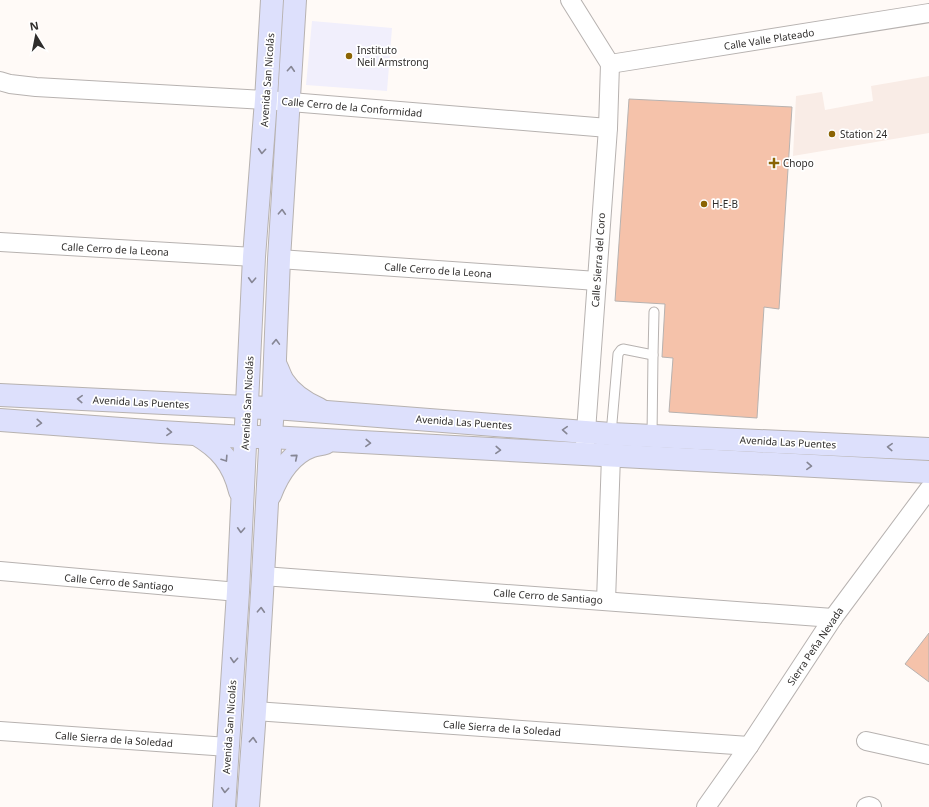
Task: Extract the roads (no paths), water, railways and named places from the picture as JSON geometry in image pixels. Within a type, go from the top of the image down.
[{"type":"street","name":"Avenida San Nicolás","points":[[224,807],[238,592],[254,257],[272,0]]},
{"type":"street","points":[[248,807],[273,408],[279,259],[295,0]]},
{"type":"street","points":[[570,0],[610,64]]},
{"type":"street","name":"Calle Valle Plateado","points":[[610,64],[929,14]]},
{"type":"street","name":"Calle Sierra del Coro","points":[[584,455],[608,128],[610,64]]},
{"type":"street","name":"Calle Cerro de la Conformidad","points":[[0,80],[10,84],[36,87],[266,100],[608,128]]},
{"type":"street","name":"Calle Cerro de la Leona","points":[[0,242],[254,257]]},
{"type":"street","name":"Calle Cerro de la Leona","points":[[279,259],[597,281]]},
{"type":"street","points":[[205,405],[232,389],[249,361]]},
{"type":"street","points":[[275,364],[283,382],[295,395],[324,412]]},
{"type":"street","name":"Avenida Las Puentes","points":[[0,395],[273,408],[611,434],[929,449]]},
{"type":"street","points":[[0,420],[245,437],[270,437],[584,455],[649,457],[929,472]]},
{"type":"street","points":[[196,434],[209,441],[221,452],[238,481],[242,500]]},
{"type":"street","points":[[267,501],[281,471],[295,456],[312,446],[336,441]]},
{"type":"street","points":[[649,457],[665,450],[674,449],[779,454],[781,453],[782,442]]},
{"type":"street","points":[[606,601],[612,456]]},
{"type":"street","name":"Sierra Peña Nevada","points":[[706,807],[749,746],[833,618],[929,489]]},
{"type":"street","name":"Calle Cerro de Santiago","points":[[0,571],[238,592]]},
{"type":"street","name":"Calle Cerro de Santiago","points":[[263,576],[833,618]]},
{"type":"street","name":"Calle Sierra de la Soledad","points":[[255,711],[749,746]]},
{"type":"street","name":"Calle Sierra de la Soledad","points":[[0,731],[228,747]]},
{"type":"street","points":[[866,741],[929,755]]},
{"type":"lane","points":[[652,436],[654,312]]},
{"type":"lane","points":[[611,434],[618,352],[623,349],[653,355]]},
{"type":"place","name":"Instituto Neil Armstrong","points":[[349,56]]},
{"type":"place","name":"Station 24","points":[[832,134]]},
{"type":"place","name":"Chopo","points":[[774,163]]},
{"type":"place","name":"H-E-B","points":[[704,204]]}]
